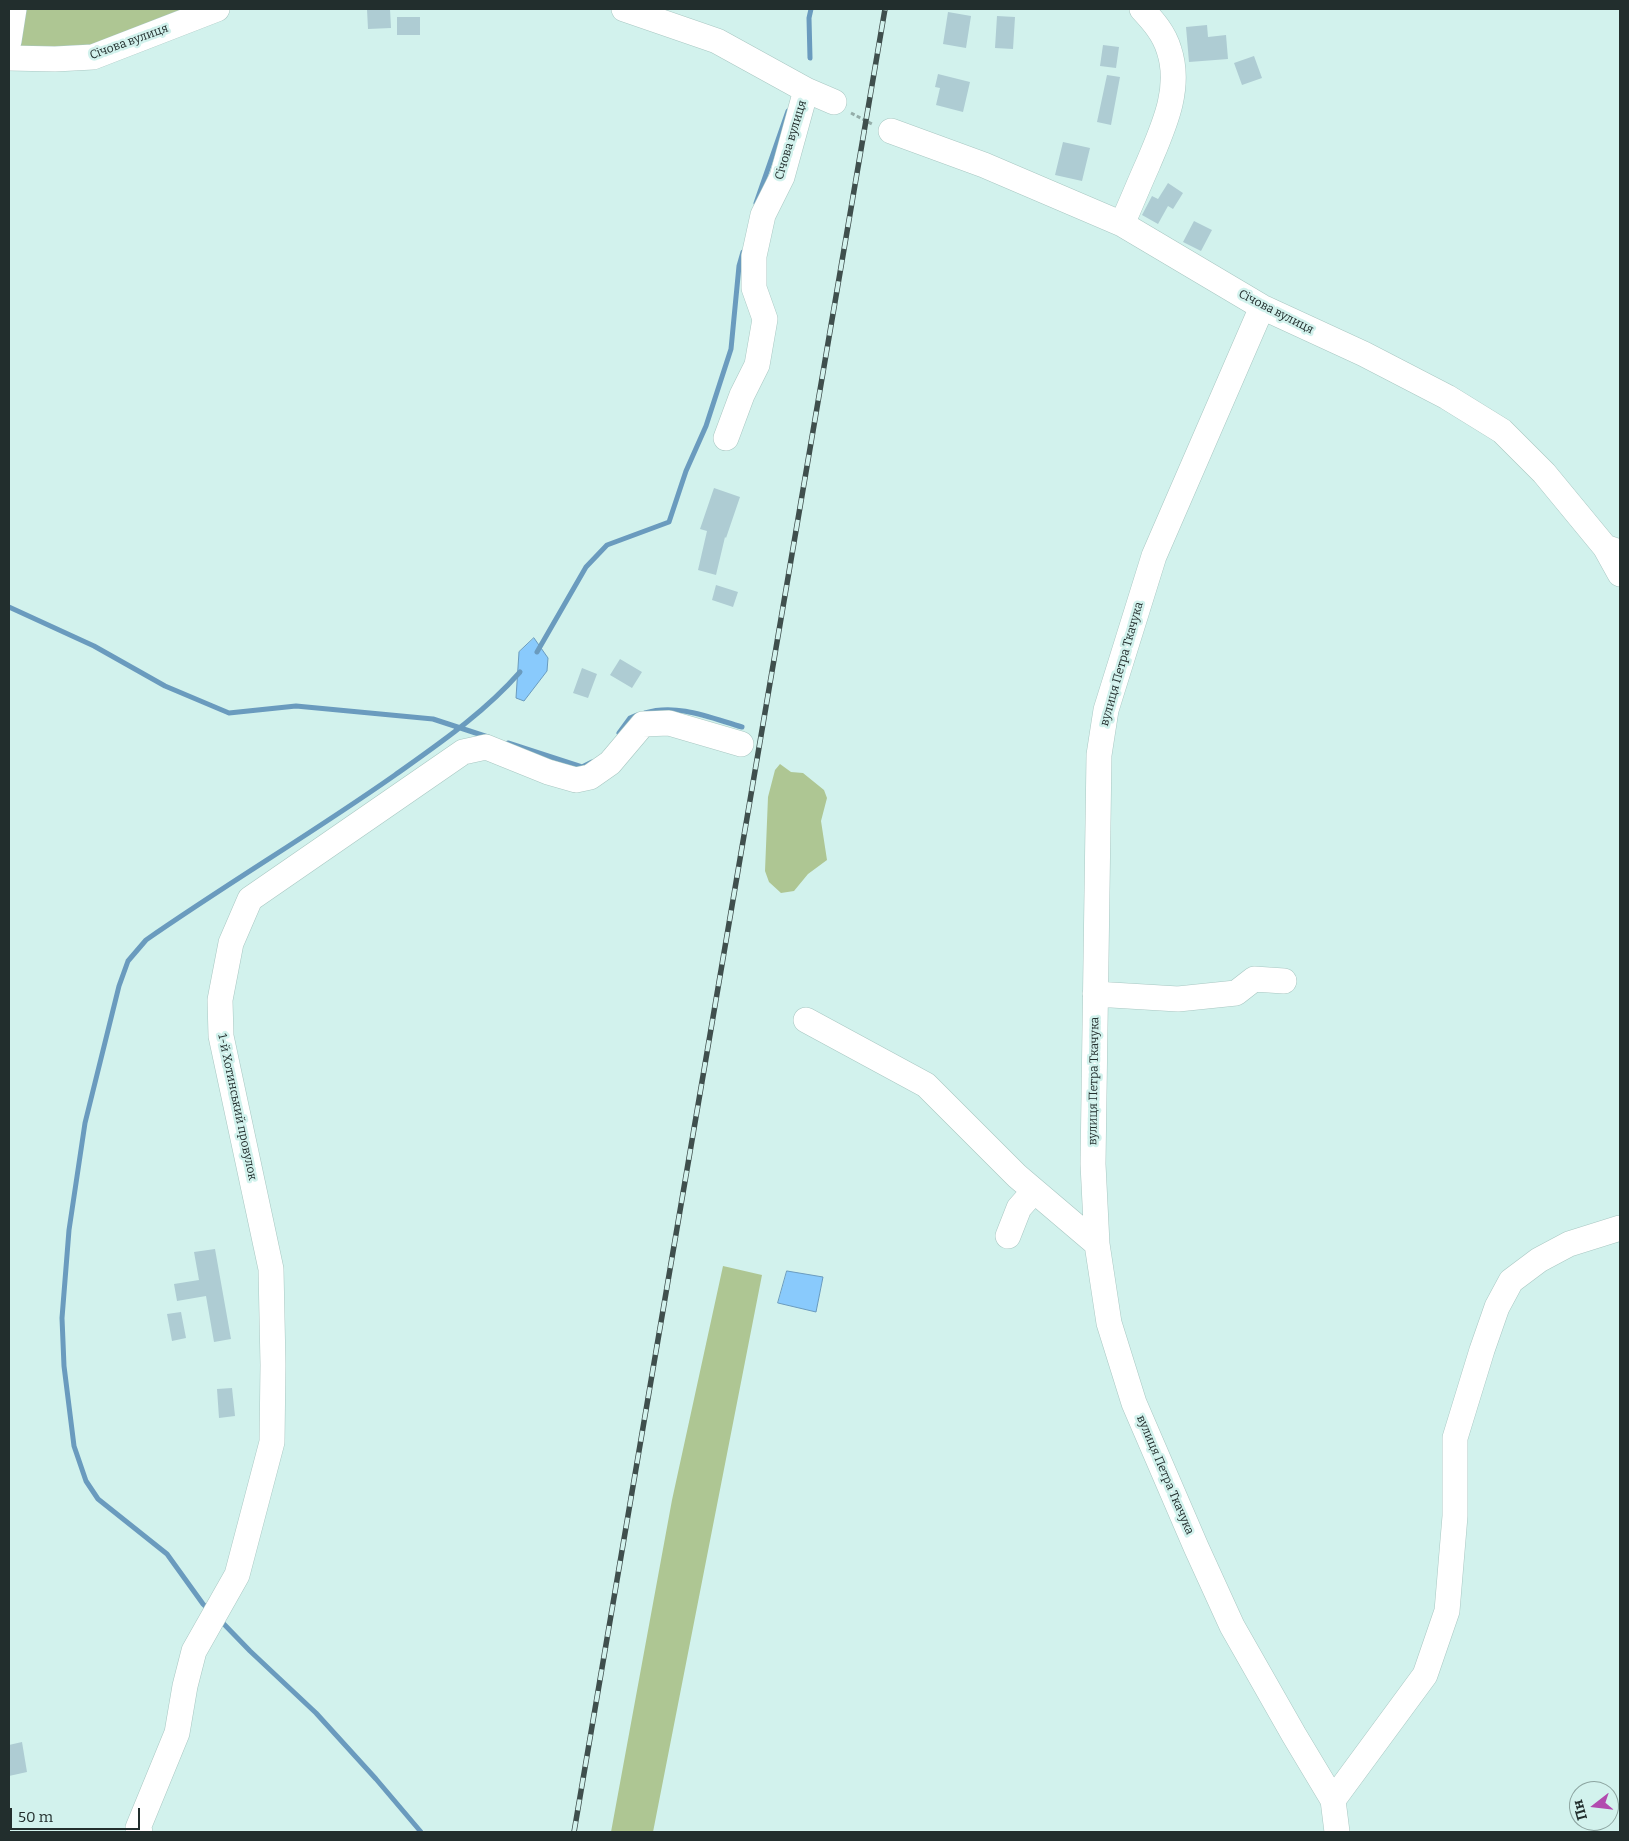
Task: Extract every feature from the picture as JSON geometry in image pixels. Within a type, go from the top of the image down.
[{"type":"street","points":[[9,41],[14,9]]},
{"type":"street","name":"Січова вулиця","points":[[9,58],[55,59],[93,57],[216,9]]},
{"type":"street","name":"Січова вулиця","points":[[624,9],[718,41],[806,90],[782,177],[763,215],[754,256],[754,288],[765,319],[757,365],[742,395],[726,438]]},
{"type":"street","points":[[1122,224],[1162,132],[1173,91],[1174,78],[1170,50],[1156,24],[1142,9]]},
{"type":"street","points":[[806,90],[834,102]]},
{"type":"street","name":"Січова вулиця","points":[[891,131],[984,164],[1122,224],[1262,307],[1364,354],[1438,392],[1502,432],[1544,473],[1613,549],[1620,574]]},
{"type":"street","name":"вулиця Петра Ткачука","points":[[1262,307],[1154,556],[1106,710],[1099,755],[1093,1164],[1097,1244],[1109,1323],[1134,1403],[1232,1626],[1333,1800],[1337,1832]]},
{"type":"street","name":"1-й Хотинський провулок","points":[[140,1832],[138,1828],[177,1734],[185,1686],[194,1651],[237,1575],[272,1442],[271,1268],[221,1036],[220,1000],[231,943],[250,898],[463,752],[486,748],[548,772],[576,780],[590,777],[610,763],[643,724],[669,723],[716,735],[741,744]]},
{"type":"street","points":[[1095,994],[1178,999],[1236,993],[1254,979],[1284,981]]},
{"type":"street","points":[[806,1020],[926,1085],[1017,1176],[1097,1244]]},
{"type":"street","points":[[1008,1236],[1019,1208],[1034,1191]]},
{"type":"street","points":[[1333,1800],[1425,1675],[1447,1611],[1455,1516],[1455,1438],[1497,1307],[1511,1281],[1539,1260],[1569,1244],[1620,1228]]},
{"type":"path","points":[[834,102],[866,122],[891,131]]},
{"type":"green space","points":[[9,9],[200,9],[87,52],[12,54]]},
{"type":"green space","points":[[780,764],[791,772],[803,773],[824,790],[827,798],[821,821],[827,860],[808,874],[794,891],[781,893],[769,882],[765,871],[768,797],[775,770]]},
{"type":"green space","points":[[723,1266],[762,1275],[653,1832],[611,1832],[672,1500]]},
{"type":"water","points":[[534,638],[548,658],[547,671],[524,701],[516,698],[519,652]]},
{"type":"water","points":[[787,1271],[823,1277],[816,1312],[778,1303]]},
{"type":"building","points":[[367,9],[390,9],[391,28],[368,29]]},
{"type":"building","points":[[948,12],[971,16],[966,48],[943,44]]},
{"type":"building","points":[[997,16],[1015,17],[1013,49],[995,48]]},
{"type":"building","points":[[397,17],[420,17],[420,35],[397,35]]},
{"type":"building","points":[[1207,25],[1208,37],[1226,35],[1228,59],[1189,62],[1186,27]]},
{"type":"building","points":[[1103,45],[1119,47],[1116,68],[1100,66]]},
{"type":"building","points":[[1254,56],[1262,78],[1242,85],[1234,63]]},
{"type":"building","points":[[938,74],[970,82],[963,112],[936,105],[940,88],[935,87]]},
{"type":"building","points":[[1107,75],[1120,77],[1111,125],[1097,122]]},
{"type":"building","points":[[1063,142],[1090,148],[1082,181],[1055,175]]},
{"type":"building","points":[[1168,183],[1183,193],[1173,209],[1168,206],[1158,224],[1142,215],[1152,196],[1158,199]]},
{"type":"building","points":[[1194,221],[1212,230],[1201,251],[1183,242]]},
{"type":"building","points":[[714,488],[740,497],[725,537],[716,575],[698,570],[707,531],[700,529]]},
{"type":"building","points":[[716,585],[738,592],[733,607],[712,600]]},
{"type":"building","points":[[620,659],[642,672],[632,688],[610,675]]},
{"type":"building","points":[[582,668],[597,674],[588,698],[573,693]]},
{"type":"building","points":[[215,1249],[231,1339],[214,1342],[206,1296],[177,1301],[174,1284],[199,1280],[194,1252]]},
{"type":"building","points":[[181,1312],[186,1338],[172,1341],[167,1314]]},
{"type":"building","points":[[232,1388],[235,1416],[219,1418],[217,1389]]},
{"type":"building","points":[[22,1742],[27,1772],[9,1776],[9,1745]]},
{"type":"waterway","points":[[810,58],[809,18],[811,9]]},
{"type":"waterway","points":[[756,203],[788,111]]},
{"type":"waterway","points":[[537,652],[586,567],[607,545],[669,522],[686,471],[706,426],[731,349],[739,266],[743,252]]},
{"type":"waterway","points":[[9,607],[94,646],[165,686],[229,713],[296,706],[433,719],[488,737]]},
{"type":"waterway","points":[[209,1610],[167,1554],[98,1499],[86,1481],[74,1446],[64,1366],[62,1318],[69,1230],[85,1123],[119,986],[128,961],[146,940],[395,775],[461,727],[492,701],[520,672]]},
{"type":"waterway","points":[[645,713],[657,710],[682,711],[742,727]]},
{"type":"waterway","points":[[619,733],[630,718],[637,715]]},
{"type":"waterway","points":[[508,743],[582,767],[592,762]]},
{"type":"waterway","points":[[219,1619],[316,1713],[421,1832]]},
{"type":"railway","points":[[574,1832],[885,9]]}]
